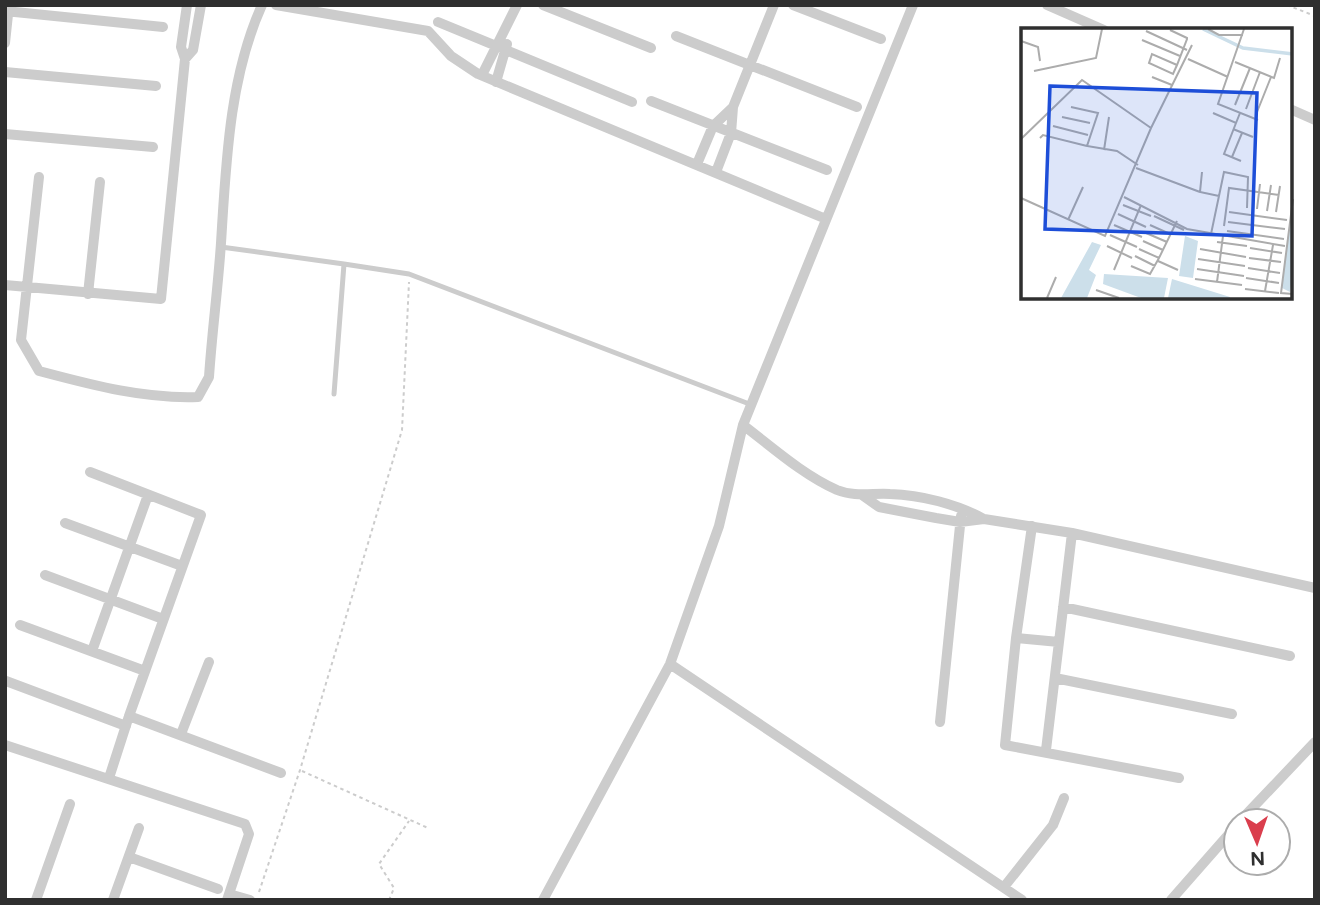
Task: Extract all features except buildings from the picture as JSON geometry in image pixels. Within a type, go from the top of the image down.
[{"type":"street","points":[[5,285],[161,299],[185,59],[181,47],[187,5]]},
{"type":"street","points":[[185,59],[193,50],[201,5]]},
{"type":"street","points":[[39,177],[21,340],[39,371],[109,390],[171,398],[198,397],[209,377],[225,174],[241,65],[248,37],[262,5]]},
{"type":"street","points":[[276,5],[428,31],[451,56],[496,82],[825,219]]},
{"type":"street","points":[[482,75],[501,46],[517,5]]},
{"type":"street","points":[[543,5],[651,48]]},
{"type":"street","points":[[716,172],[731,133],[733,107],[774,5]]},
{"type":"street","points":[[793,5],[881,39]]},
{"type":"street","points":[[543,900],[670,664],[719,526],[743,425],[913,5]]},
{"type":"street","points":[[1047,5],[1099,28]]},
{"type":"street","points":[[5,43],[8,9],[163,27]]},
{"type":"street","points":[[438,22],[632,102]]},
{"type":"street","points":[[676,36],[857,107]]},
{"type":"street","points":[[496,82],[501,46]]},
{"type":"street","points":[[5,72],[156,86]]},
{"type":"street","points":[[651,101],[827,170]]},
{"type":"street","points":[[697,164],[713,126],[733,107]]},
{"type":"street","points":[[1292,110],[1315,120]]},
{"type":"street","points":[[5,134],[153,148]]},
{"type":"street","points":[[88,294],[100,182]]},
{"type":"street","points":[[743,425],[800,468],[837,490],[862,495],[891,494],[963,507],[984,519]]},
{"type":"street","points":[[90,472],[201,515],[109,778]]},
{"type":"street","points":[[92,651],[148,495]]},
{"type":"street","points":[[862,495],[879,507],[961,522],[984,519],[1072,533],[1315,588]]},
{"type":"street","points":[[940,722],[963,507]]},
{"type":"street","points":[[65,523],[182,566]]},
{"type":"street","points":[[1032,527],[1016,638],[1005,745],[1046,750],[1179,778]]},
{"type":"street","points":[[1046,750],[1072,533]]},
{"type":"street","points":[[45,575],[163,619]]},
{"type":"street","points":[[1063,607],[1290,656]]},
{"type":"street","points":[[20,625],[145,671]]},
{"type":"street","points":[[1016,638],[1059,642]]},
{"type":"street","points":[[181,734],[209,662]]},
{"type":"street","points":[[670,664],[1022,900]]},
{"type":"street","points":[[1055,678],[1232,714]]},
{"type":"street","points":[[6,681],[128,721],[181,734],[281,773]]},
{"type":"street","points":[[1253,807],[1315,742]]},
{"type":"street","points":[[5,745],[245,824],[248,834],[225,894]]},
{"type":"street","points":[[1004,887],[1053,825],[1064,798]]},
{"type":"street","points":[[36,900],[70,804]]},
{"type":"street","points":[[113,900],[139,828]]},
{"type":"street","points":[[1171,900],[1222,842]]},
{"type":"street","points":[[129,857],[225,894],[250,900]]},
{"type":"lane","points":[[221,247],[409,274],[752,405]]},
{"type":"lane","points":[[334,394],[344,264]]},
{"type":"path","points":[[1287,5],[1315,16]]},
{"type":"path","points":[[257,900],[300,770],[402,430],[409,274]]},
{"type":"path","points":[[300,770],[428,828]]},
{"type":"path","points":[[389,900],[394,888],[379,864],[410,820]]}]
